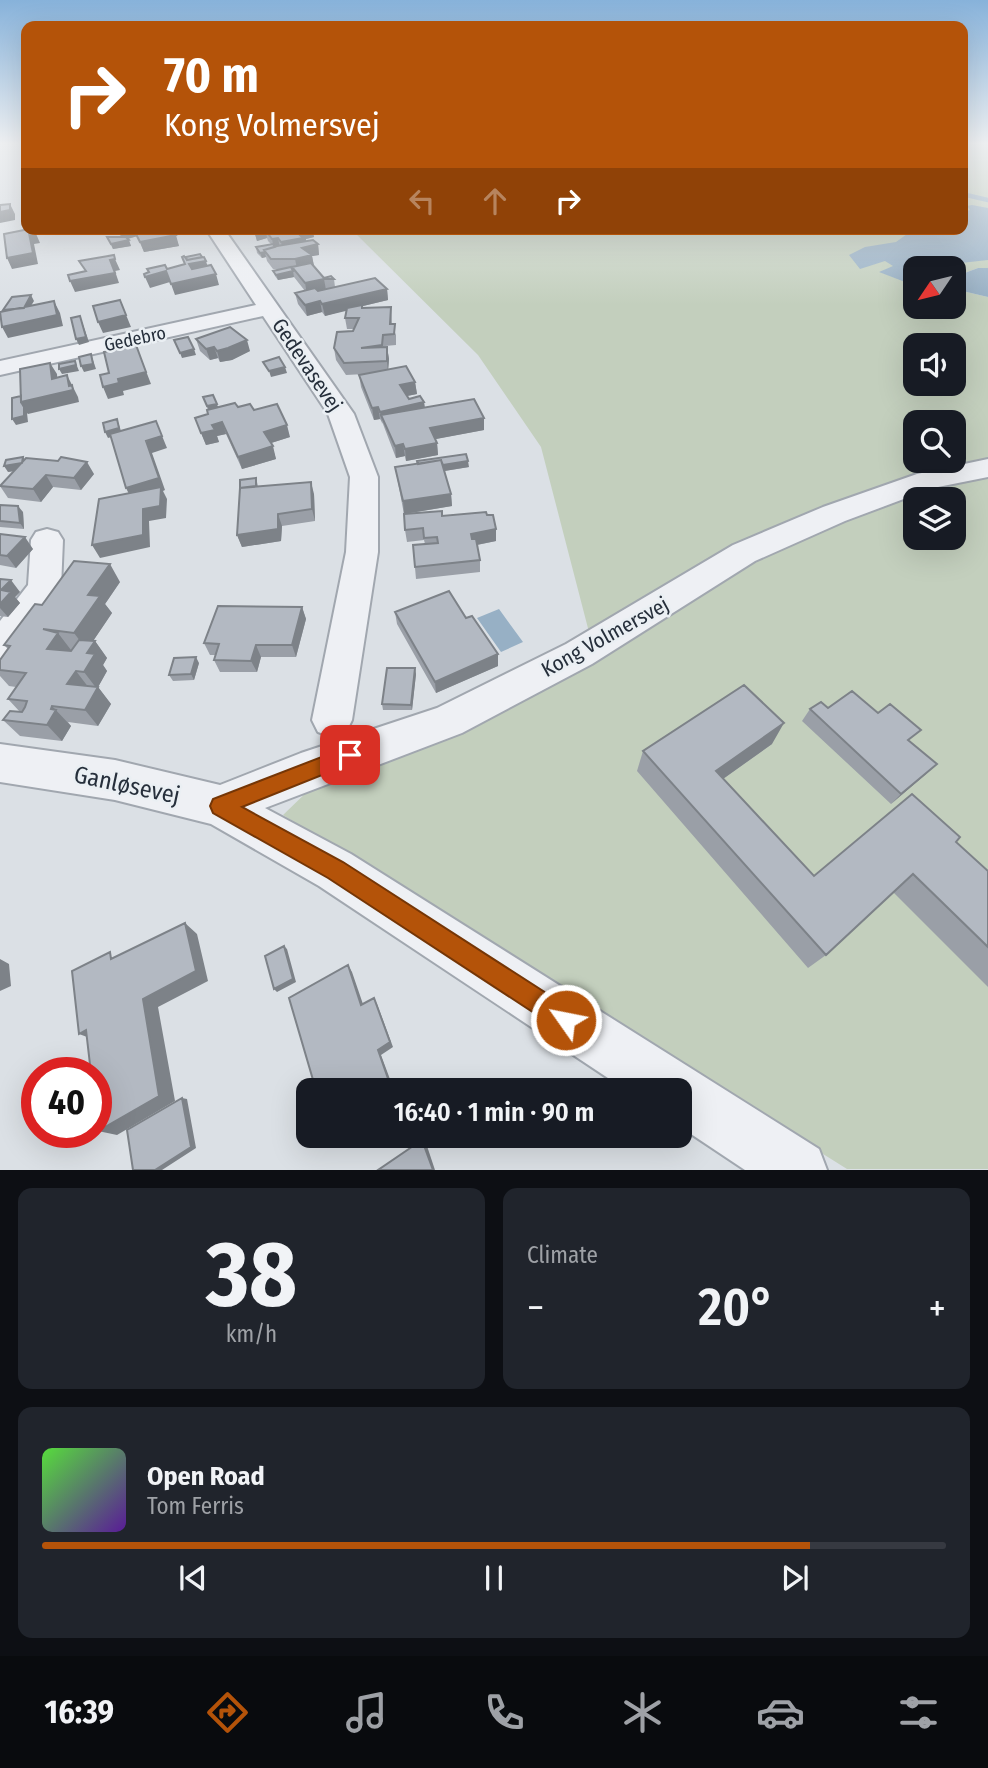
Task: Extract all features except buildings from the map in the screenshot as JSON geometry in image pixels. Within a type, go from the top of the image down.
[{"type":"street","name":"Gedevasevej","points":[[219,235],[341,414],[364,477],[362,552],[332,720]]},
{"type":"street","name":"Gedebro","points":[[0,368],[269,308]]},
{"type":"street","name":"Kong Volmersvej","points":[[220,806],[301,772],[447,720],[579,654],[744,553],[811,524],[927,480],[988,468]]},
{"type":"street","points":[[0,648],[44,588],[47,540]]},
{"type":"street","name":"Ganløsevej","points":[[0,763],[115,780],[220,806],[335,870],[657,1078]]},
{"type":"street","name":"Ganløsevej","points":[[692,1101],[797,1170]]},
{"type":"green space","points":[[968,197],[988,197],[988,268],[966,272],[966,256],[903,256],[903,319],[966,319],[966,292],[988,297],[988,1169],[847,1169],[283,815],[312,787],[590,636],[541,447],[478,355],[357,235],[968,235]]},
{"type":"water","points":[[972,205],[988,208],[988,260],[966,262],[966,256],[903,256],[903,281],[879,272],[893,266],[885,261],[860,269],[849,255],[865,247],[896,242],[906,235],[968,235],[968,207]]},
{"type":"water","points":[[988,268],[988,297],[966,292],[966,272]]},
{"type":"water","points":[[499,609],[523,642],[501,652],[477,618]]},
{"type":"waterway","points":[[973,197],[988,200]]},
{"type":"route","points":[[350,755],[220,806],[335,870],[566,1020]]}]
